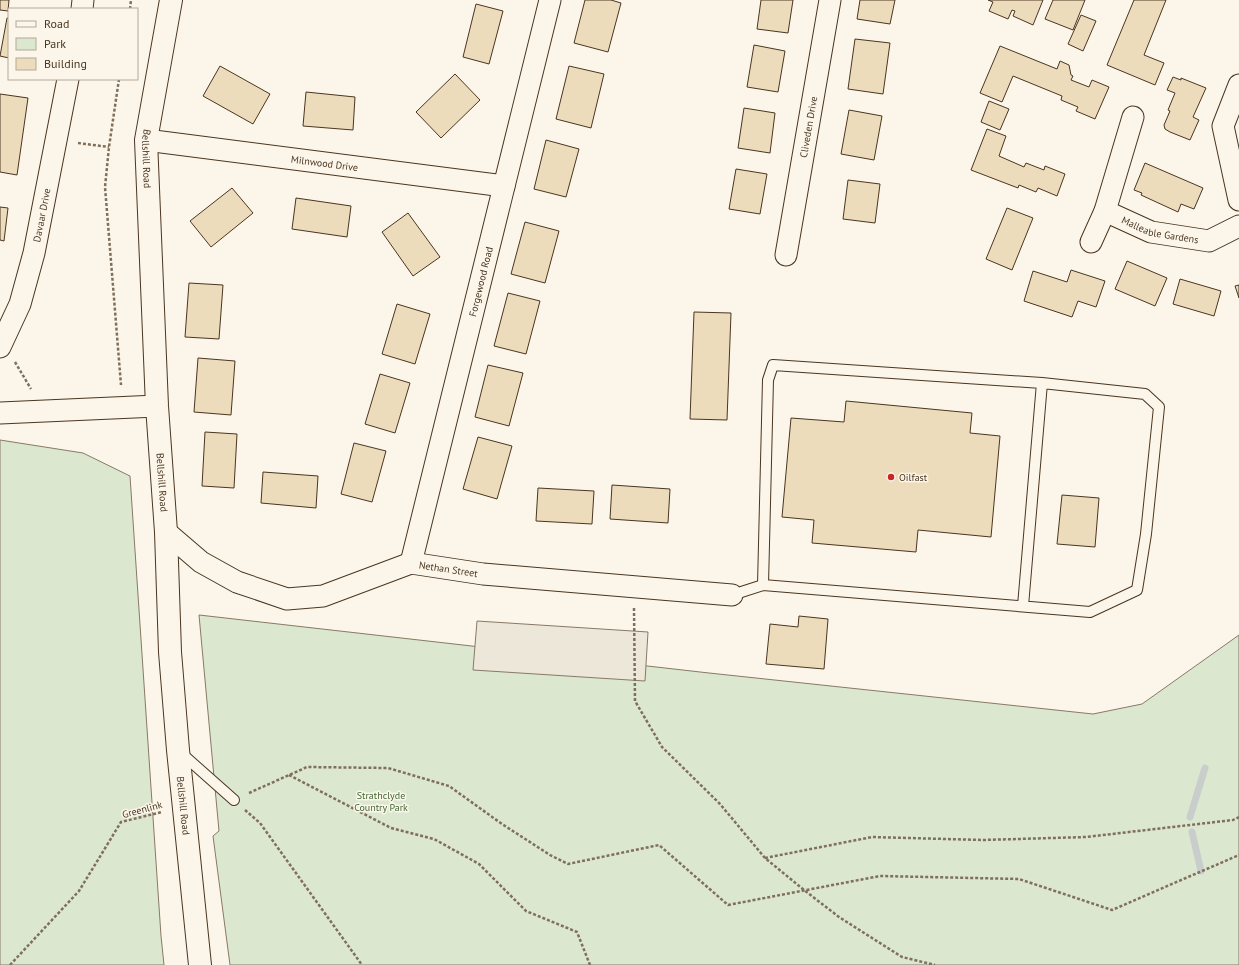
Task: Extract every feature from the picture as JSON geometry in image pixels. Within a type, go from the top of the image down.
[{"type":"main road","name":"Bellshill Road","points":[[171,0],[146,140],[157,406],[166,532],[170,652],[178,750],[200,965]]},
{"type":"street","name":"Forgewood Road","points":[[411,562],[550,0]]},
{"type":"street","name":"Cliveden Drive","points":[[786,255],[830,0]]},
{"type":"street","name":"Davaar Drive","points":[[1,344],[20,304],[34,253],[68,80]]},
{"type":"street","points":[[1239,84],[1223,126],[1239,200]]},
{"type":"street","points":[[1091,242],[1105,210],[1133,117]]},
{"type":"street","name":"Milnwood Drive","points":[[146,140],[504,186]]},
{"type":"street","name":"Malleable Gardens","points":[[1105,210],[1151,232],[1209,241],[1239,226]]},
{"type":"street","points":[[0,413],[157,406]]},
{"type":"street","name":"Nethan Street","points":[[166,532],[201,562],[237,582],[287,600],[323,596],[411,562],[483,574],[732,595]]},
{"type":"lane","points":[[732,595],[763,585],[1090,612],[1137,590],[1146,534],[1159,407],[1145,394],[1042,383],[773,365],[768,380],[763,585]]},
{"type":"lane","points":[[1023,606],[1042,383]]},
{"type":"lane","points":[[178,750],[234,800]]},
{"type":"path","points":[[119,80],[109,147],[106,187],[123,407]]},
{"type":"path","points":[[56,140],[109,147]]},
{"type":"path","points":[[1,344],[31,390],[49,410]]},
{"type":"path","points":[[633,586],[635,701],[662,747],[720,804],[765,858],[804,890],[839,917],[902,957],[935,965]]},
{"type":"path","points":[[362,965],[260,823],[234,800],[307,767],[388,768],[449,786],[502,824],[550,855],[568,864],[659,845],[728,905],[880,876],[1019,879],[1112,910],[1239,855]]},
{"type":"path","points":[[289,775],[391,828],[434,839],[479,864],[526,911],[577,932],[590,965]]},
{"type":"path","name":"Greenlink","points":[[10,965],[79,891],[120,822],[184,807]]},
{"type":"path","points":[[765,858],[872,837],[983,840],[1086,837],[1233,820],[1239,817]]},
{"type":"green space","points":[[0,440],[83,453],[130,476],[164,965],[0,965]]},
{"type":"green space","name":"Strathclyde Country Park","points":[[199,615],[709,673],[1093,714],[1142,704],[1239,635],[1239,965],[230,965],[213,836],[219,831]]},
{"type":"shaded area","points":[[477,621],[648,632],[645,681],[473,670]]},
{"type":"building","points":[[0,0],[9,0],[8,11],[0,10]]},
{"type":"building","points":[[585,0],[611,0],[621,3],[608,52],[574,43]]},
{"type":"building","points":[[761,0],[793,0],[788,33],[757,29]]},
{"type":"building","points":[[860,0],[895,0],[890,24],[857,19]]},
{"type":"building","points":[[988,0],[1043,0],[1033,25],[1013,16],[1015,11],[1012,10],[1008,19],[989,11],[993,2]]},
{"type":"building","points":[[1053,0],[1085,0],[1073,30],[1045,19]]},
{"type":"building","points":[[1134,0],[1166,0],[1144,55],[1164,63],[1155,85],[1107,65]]},
{"type":"building","points":[[476,4],[503,11],[489,64],[463,57]]},
{"type":"building","points":[[1081,15],[1096,21],[1083,51],[1068,44]]},
{"type":"building","points":[[7,18],[8,18],[8,58],[0,56]]},
{"type":"building","points":[[855,39],[890,43],[883,94],[848,89]]},
{"type":"building","points":[[754,45],[785,51],[778,92],[747,87]]},
{"type":"building","points":[[1000,46],[1057,69],[1060,61],[1069,65],[1071,75],[1073,76],[1071,80],[1089,87],[1092,80],[1109,87],[1095,119],[1076,111],[1078,107],[1061,100],[1062,96],[1013,76],[1002,102],[980,93]]},
{"type":"building","points":[[220,66],[270,94],[253,124],[203,96]]},
{"type":"building","points":[[569,66],[604,74],[591,128],[556,119]]},
{"type":"building","points":[[455,74],[480,100],[441,138],[416,112]]},
{"type":"building","points":[[1173,77],[1181,80],[1181,78],[1206,88],[1193,117],[1199,120],[1190,140],[1165,129],[1164,125],[1170,111],[1168,110],[1175,93],[1167,90]]},
{"type":"building","points":[[306,92],[355,97],[353,130],[303,126]]},
{"type":"building","points":[[0,94],[28,98],[17,175],[0,172]]},
{"type":"building","points":[[989,101],[1009,109],[1000,130],[981,122]]},
{"type":"building","points":[[744,108],[775,113],[770,153],[738,148]]},
{"type":"building","points":[[849,110],[882,116],[874,160],[841,154]]},
{"type":"building","points":[[987,129],[1006,136],[999,156],[1024,167],[1026,163],[1044,170],[1045,166],[1065,174],[1057,196],[1038,188],[1036,192],[1019,185],[1018,188],[971,170]]},
{"type":"building","points":[[546,140],[579,149],[566,197],[534,189]]},
{"type":"building","points":[[1145,163],[1203,188],[1194,209],[1181,204],[1178,212],[1141,195],[1142,193],[1134,190]]},
{"type":"building","points":[[736,169],[767,174],[760,214],[729,209]]},
{"type":"building","points":[[848,180],[880,184],[875,223],[843,219]]},
{"type":"building","points":[[232,188],[253,213],[211,247],[190,221]]},
{"type":"building","points":[[296,198],[351,206],[347,237],[292,229]]},
{"type":"building","points":[[0,207],[8,208],[4,241],[0,240]]},
{"type":"building","points":[[1007,208],[1033,218],[1012,270],[986,259]]},
{"type":"building","points":[[408,213],[440,257],[413,276],[382,232]]},
{"type":"building","points":[[525,222],[559,231],[545,283],[511,274]]},
{"type":"building","points":[[1127,261],[1167,278],[1155,306],[1115,289]]},
{"type":"building","points":[[1071,270],[1105,281],[1096,307],[1078,301],[1072,317],[1024,301],[1033,271],[1067,282]]},
{"type":"building","points":[[1180,279],[1221,291],[1214,316],[1173,304]]},
{"type":"building","points":[[189,283],[223,285],[219,339],[185,337]]},
{"type":"building","points":[[1239,285],[1239,298],[1235,286]]},
{"type":"building","points":[[508,293],[540,301],[526,354],[494,346]]},
{"type":"building","points":[[397,304],[430,314],[415,364],[382,354]]},
{"type":"building","points":[[694,312],[731,313],[727,420],[690,419]]},
{"type":"building","points":[[198,358],[235,361],[231,415],[194,412]]},
{"type":"building","points":[[488,365],[523,373],[509,426],[475,417]]},
{"type":"building","points":[[380,374],[410,383],[395,433],[365,424]]},
{"type":"building","name":"Oilfast","points":[[846,401],[972,413],[970,433],[1000,436],[991,537],[918,530],[916,552],[812,543],[814,520],[782,517],[791,418],[844,422]]},
{"type":"building","points":[[205,432],[237,434],[234,488],[202,486]]},
{"type":"building","points":[[478,437],[512,446],[497,499],[463,489]]},
{"type":"building","points":[[354,443],[386,451],[372,502],[341,494]]},
{"type":"building","points":[[263,472],[318,476],[316,508],[261,503]]},
{"type":"building","points":[[612,485],[670,489],[668,523],[610,519]]},
{"type":"building","points":[[538,488],[594,491],[592,524],[536,521]]},
{"type":"building","points":[[1062,495],[1099,498],[1095,547],[1057,544]]},
{"type":"building","points":[[799,616],[828,619],[824,669],[766,664],[770,624],[798,627]]},
{"type":"waterway","points":[[1190,817],[1205,768]]},
{"type":"waterway","points":[[1192,832],[1201,871]]},
{"type":"place","name":"Oilfast","points":[[891,477]]}]
